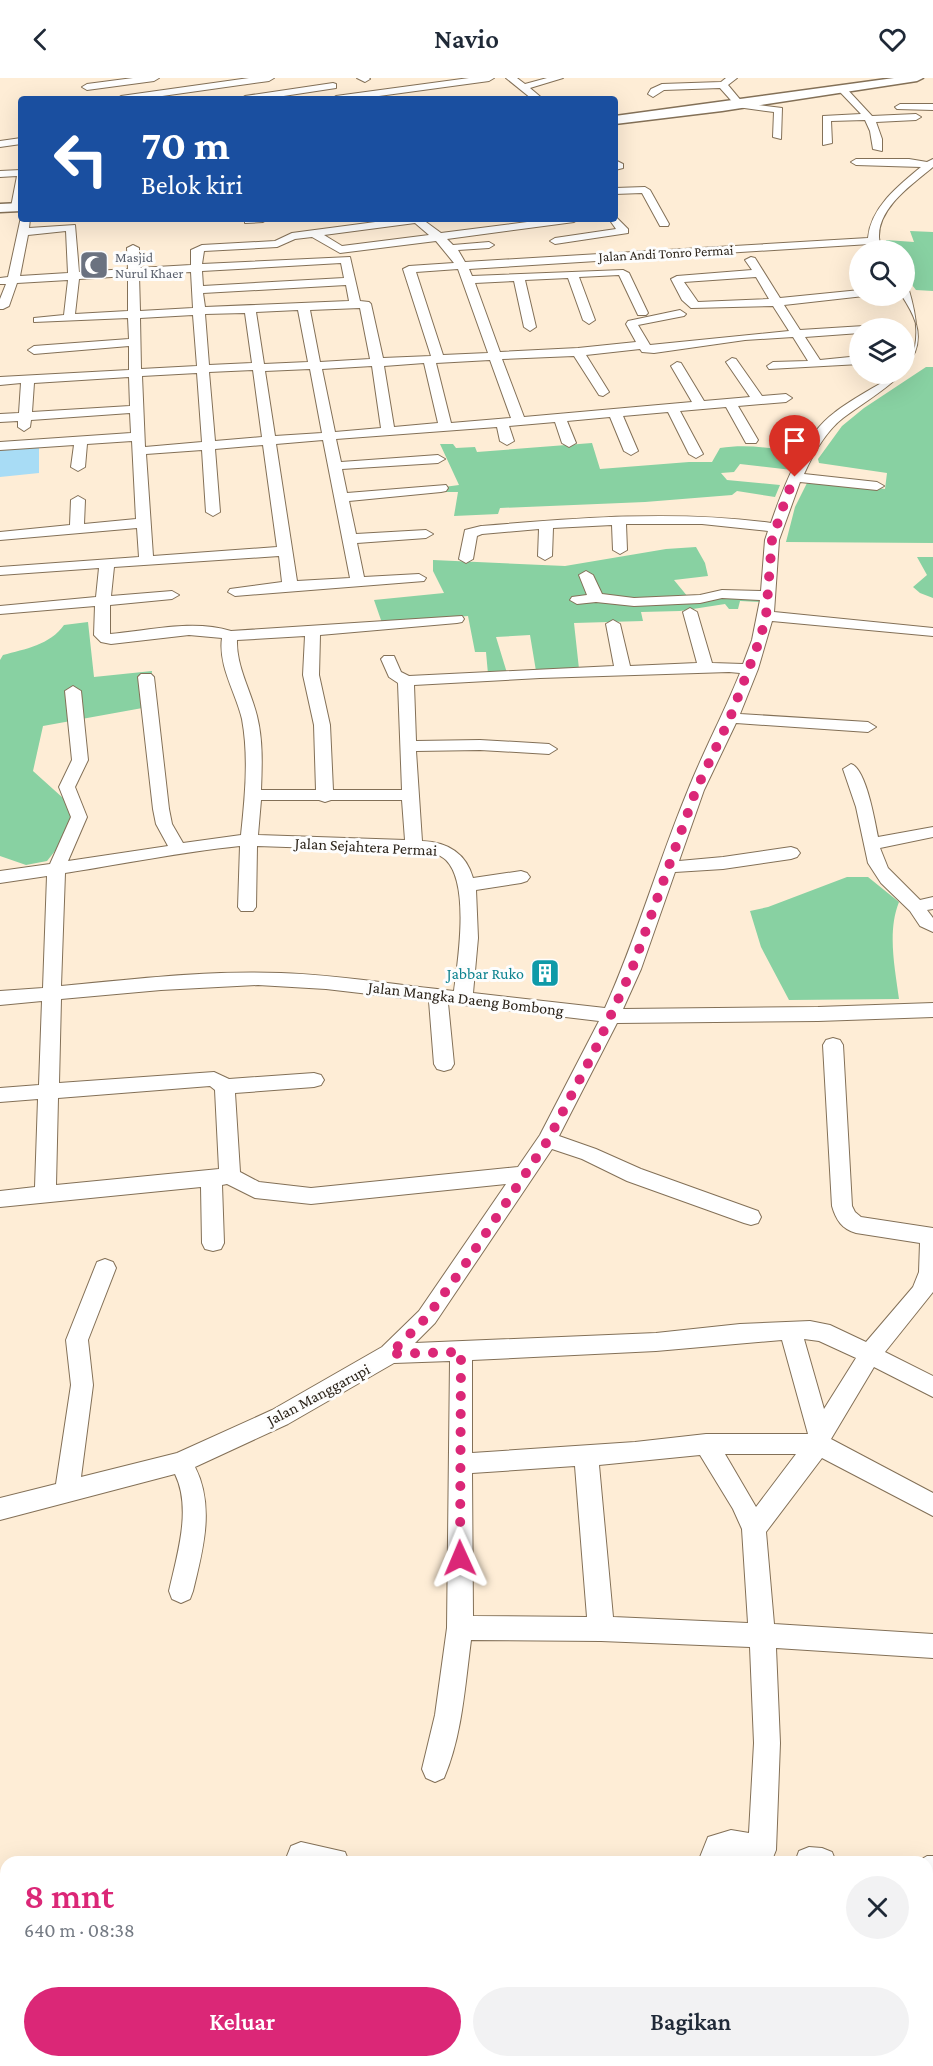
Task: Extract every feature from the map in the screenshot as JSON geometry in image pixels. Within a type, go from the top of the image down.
[{"type":"street","points":[[84,83],[154,78]]},
{"type":"street","points":[[275,96],[337,87],[352,96],[489,78]]},
{"type":"street","points":[[511,78],[534,96]]},
{"type":"street","points":[[524,87],[558,78]]},
{"type":"street","points":[[653,94],[662,87],[723,85],[732,78]]},
{"type":"street","points":[[145,96],[262,79],[261,96]]},
{"type":"street","points":[[618,120],[740,105],[911,79]]},
{"type":"street","points":[[723,85],[740,105],[779,110],[778,137]]},
{"type":"street","points":[[843,90],[869,118],[878,134],[878,149]]},
{"type":"street","points":[[895,107],[933,107]]},
{"type":"street","points":[[827,143],[826,118],[916,117]]},
{"type":"street","points":[[0,144],[18,141]]},
{"type":"street","points":[[856,162],[926,163]]},
{"type":"street","points":[[875,240],[875,227],[885,208],[926,163]]},
{"type":"street","points":[[0,174],[18,172]]},
{"type":"street","name":"Jalan Andi Tonro Permai","points":[[618,191],[645,190],[663,224]]},
{"type":"street","points":[[0,208],[18,207]]},
{"type":"street","points":[[3,306],[14,280],[25,232],[25,222]]},
{"type":"street","points":[[213,512],[197,290],[198,249],[277,244],[290,236],[397,222]]},
{"type":"street","points":[[422,222],[454,254],[468,280],[519,421]]},
{"type":"street","points":[[0,280],[196,268],[343,255],[439,237],[552,222]]},
{"type":"street","name":"Jalan Andi Tonro Permai","points":[[555,241],[624,231],[616,222]]},
{"type":"street","points":[[25,232],[70,227],[74,275],[69,319]]},
{"type":"street","points":[[315,234],[343,255],[355,303]]},
{"type":"street","points":[[454,254],[489,245]]},
{"type":"street","name":"Jalan Andi Tonro Permai","points":[[446,428],[434,359],[408,264],[454,254],[569,254],[849,247]]},
{"type":"street","points":[[133,248],[137,437],[146,561]]},
{"type":"street","points":[[751,260],[816,363]]},
{"type":"street","points":[[670,266],[688,300],[695,306],[777,302],[849,294]]},
{"type":"street","name":"Jalan Andi Tonro Permai","points":[[468,280],[623,273],[642,312]]},
{"type":"street","points":[[677,279],[759,273]]},
{"type":"street","points":[[572,274],[589,320]]},
{"type":"street","points":[[519,277],[529,323]]},
{"type":"street","points":[[197,290],[351,281]]},
{"type":"street","points":[[915,300],[933,308]]},
{"type":"street","points":[[38,320],[355,303],[366,305],[387,432]]},
{"type":"street","points":[[303,306],[327,437],[351,539],[358,582]]},
{"type":"street","name":"Jalan Manggarupi","points":[[0,1509],[181,1462],[280,1417],[346,1381],[390,1354],[427,1317],[548,1140],[595,1050],[632,969],[696,790],[750,669],[766,616],[775,528],[795,477],[811,447],[826,427],[838,416],[898,379],[916,363],[924,344],[924,328],[913,306]]},
{"type":"street","points":[[250,309],[261,368],[269,442],[290,586]]},
{"type":"street","points":[[680,314],[632,324],[646,348],[654,349],[744,338],[849,330]]},
{"type":"street","points":[[34,350],[135,342]]},
{"type":"street","points":[[0,383],[578,352],[644,345]]},
{"type":"street","points":[[578,352],[603,392]]},
{"type":"street","points":[[772,366],[849,361]]},
{"type":"street","points":[[732,362],[758,400]]},
{"type":"street","points":[[677,366],[700,405]]},
{"type":"street","points":[[23,445],[27,381]]},
{"type":"street","points":[[139,451],[786,399]]},
{"type":"street","points":[[730,403],[751,440]]},
{"type":"street","points":[[672,408],[696,454]]},
{"type":"street","points":[[0,418],[136,409]]},
{"type":"street","points":[[615,413],[631,451]]},
{"type":"street","points":[[560,418],[569,443]]},
{"type":"street","points":[[502,423],[507,441]]},
{"type":"street","points":[[0,446],[137,437]]},
{"type":"street","points":[[78,467],[81,441]]},
{"type":"street","points":[[334,466],[438,459]]},
{"type":"street","points":[[795,477],[877,486]]},
{"type":"street","points":[[341,498],[441,488]]},
{"type":"street","points":[[77,529],[78,500]]},
{"type":"street","points":[[466,559],[470,533],[481,530],[619,520],[716,521],[775,528]]},
{"type":"street","points":[[619,520],[620,550]]},
{"type":"street","points":[[0,536],[142,524]]},
{"type":"street","points":[[545,556],[546,525]]},
{"type":"street","points":[[351,539],[426,534]]},
{"type":"street","points":[[0,571],[285,551]]},
{"type":"street","points":[[107,563],[102,635],[106,639],[203,631],[220,632],[230,636],[457,619]]},
{"type":"street","points":[[586,575],[596,598]]},
{"type":"street","points":[[235,592],[290,586],[419,578]]},
{"type":"street","points":[[577,600],[596,598],[634,602],[700,599],[722,594],[767,596]]},
{"type":"street","points":[[0,610],[172,595]]},
{"type":"street","points":[[690,612],[706,667]]},
{"type":"street","points":[[766,616],[933,632]]},
{"type":"street","points":[[613,624],[623,670]]},
{"type":"street","points":[[313,631],[311,675],[322,725],[325,796]]},
{"type":"street","points":[[230,636],[232,658],[250,719],[253,795],[247,907]]},
{"type":"street","points":[[389,659],[394,674],[406,681],[706,667],[750,669]]},
{"type":"street","points":[[146,677],[161,809],[164,824],[178,849]]},
{"type":"street","points":[[406,681],[409,795],[414,846]]},
{"type":"street","points":[[45,1194],[56,869],[79,817],[67,787],[79,766],[80,753],[73,691]]},
{"type":"street","points":[[730,718],[868,727]]},
{"type":"street","points":[[407,746],[480,745],[549,748]]},
{"type":"street","points":[[851,769],[864,807],[872,857],[878,867],[924,905],[926,922],[933,926]]},
{"type":"street","points":[[253,795],[409,795]]},
{"type":"street","points":[[871,844],[933,832]]},
{"type":"street","name":"Jalan Sejahtera Permai","points":[[0,877],[204,844],[249,840],[414,846],[447,850],[458,862],[466,885],[469,923],[463,998]]},
{"type":"street","points":[[669,867],[791,853]]},
{"type":"street","points":[[466,885],[521,877]]},
{"type":"street","name":"Jalan Mangka Daeng Bombong","points":[[0,998],[220,980],[259,979],[312,980],[585,1011],[611,1016],[818,1014],[933,1010]]},
{"type":"street","points":[[438,996],[444,1064]]},
{"type":"street","points":[[754,1529],[819,1440],[870,1354],[922,1292],[930,1272],[932,1236],[856,1225],[846,1217],[842,1206],[833,1045]]},
{"type":"street","points":[[0,1095],[214,1079],[225,1088],[314,1080]]},
{"type":"street","points":[[213,1243],[221,1178],[225,1088]]},
{"type":"street","points":[[548,1140],[589,1154],[634,1175],[729,1211],[752,1217]]},
{"type":"street","points":[[0,1199],[221,1178],[255,1190],[311,1196],[526,1174]]},
{"type":"street","points":[[68,1492],[82,1385],[77,1340],[105,1268]]},
{"type":"street","points":[[390,1354],[656,1342],[810,1330],[822,1332],[870,1354],[933,1388]]},
{"type":"street","points":[[790,1331],[819,1440]]},
{"type":"street","points":[[435,1768],[452,1695],[460,1628],[461,1352]]},
{"type":"street","points":[[459,1464],[706,1444],[819,1440],[933,1505]]},
{"type":"street","points":[[706,1444],[742,1502],[754,1529],[767,1683],[769,1757],[762,1850],[741,1843],[724,1844],[718,1845],[713,1850],[712,1856]]},
{"type":"street","points":[[586,1455],[601,1629]]},
{"type":"street","points":[[181,1462],[191,1485],[194,1506],[187,1565],[181,1591]]},
{"type":"street","points":[[460,1628],[601,1629],[762,1635],[933,1646]]},
{"type":"green space","points":[[910,231],[933,232],[933,291],[915,289],[913,240]]},
{"type":"green space","points":[[926,367],[933,367],[933,543],[786,542],[795,507],[809,479],[885,489],[887,473],[819,463],[818,459],[842,426],[900,384],[915,384],[915,374]]},
{"type":"green space","points":[[592,443],[600,469],[712,462],[720,448],[740,446],[800,453],[792,470],[740,464],[734,472],[721,473],[727,480],[780,485],[775,497],[737,491],[732,495],[645,502],[500,508],[498,514],[454,516],[458,492],[445,492],[444,487],[459,485],[440,444],[453,444],[456,448],[475,447],[477,452]]},
{"type":"green space","points":[[696,547],[705,563],[708,576],[674,580],[688,597],[721,591],[759,592],[760,602],[740,601],[738,609],[729,609],[725,604],[680,611],[641,612],[643,621],[574,623],[579,669],[536,671],[530,635],[496,637],[507,673],[488,674],[486,652],[475,652],[468,616],[382,623],[374,600],[444,593],[433,571],[433,560],[565,566],[666,549]]},
{"type":"green space","points":[[917,557],[933,557],[933,598],[920,593],[913,587],[927,575]]},
{"type":"green space","points":[[88,622],[94,677],[152,671],[148,707],[43,726],[33,771],[83,816],[47,861],[26,865],[0,856],[0,660],[3,655],[44,642],[64,625]]},
{"type":"green space","points":[[847,877],[868,877],[899,902],[893,925],[893,938],[899,999],[789,1000],[761,947],[750,911],[768,907]]},
{"type":"water","points":[[39,447],[39,473],[0,477],[0,450]]},
{"type":"place","name":"Masjid Nurul Khaer","points":[[94,265]]},
{"type":"place","name":"Jabbar Ruko","points":[[545,973]]},
{"type":"route","points":[[460,1558],[461,1352],[390,1354],[427,1317],[462,1269],[548,1140],[595,1050],[632,969],[696,790],[750,669],[766,616],[772,540],[795,477]]}]
